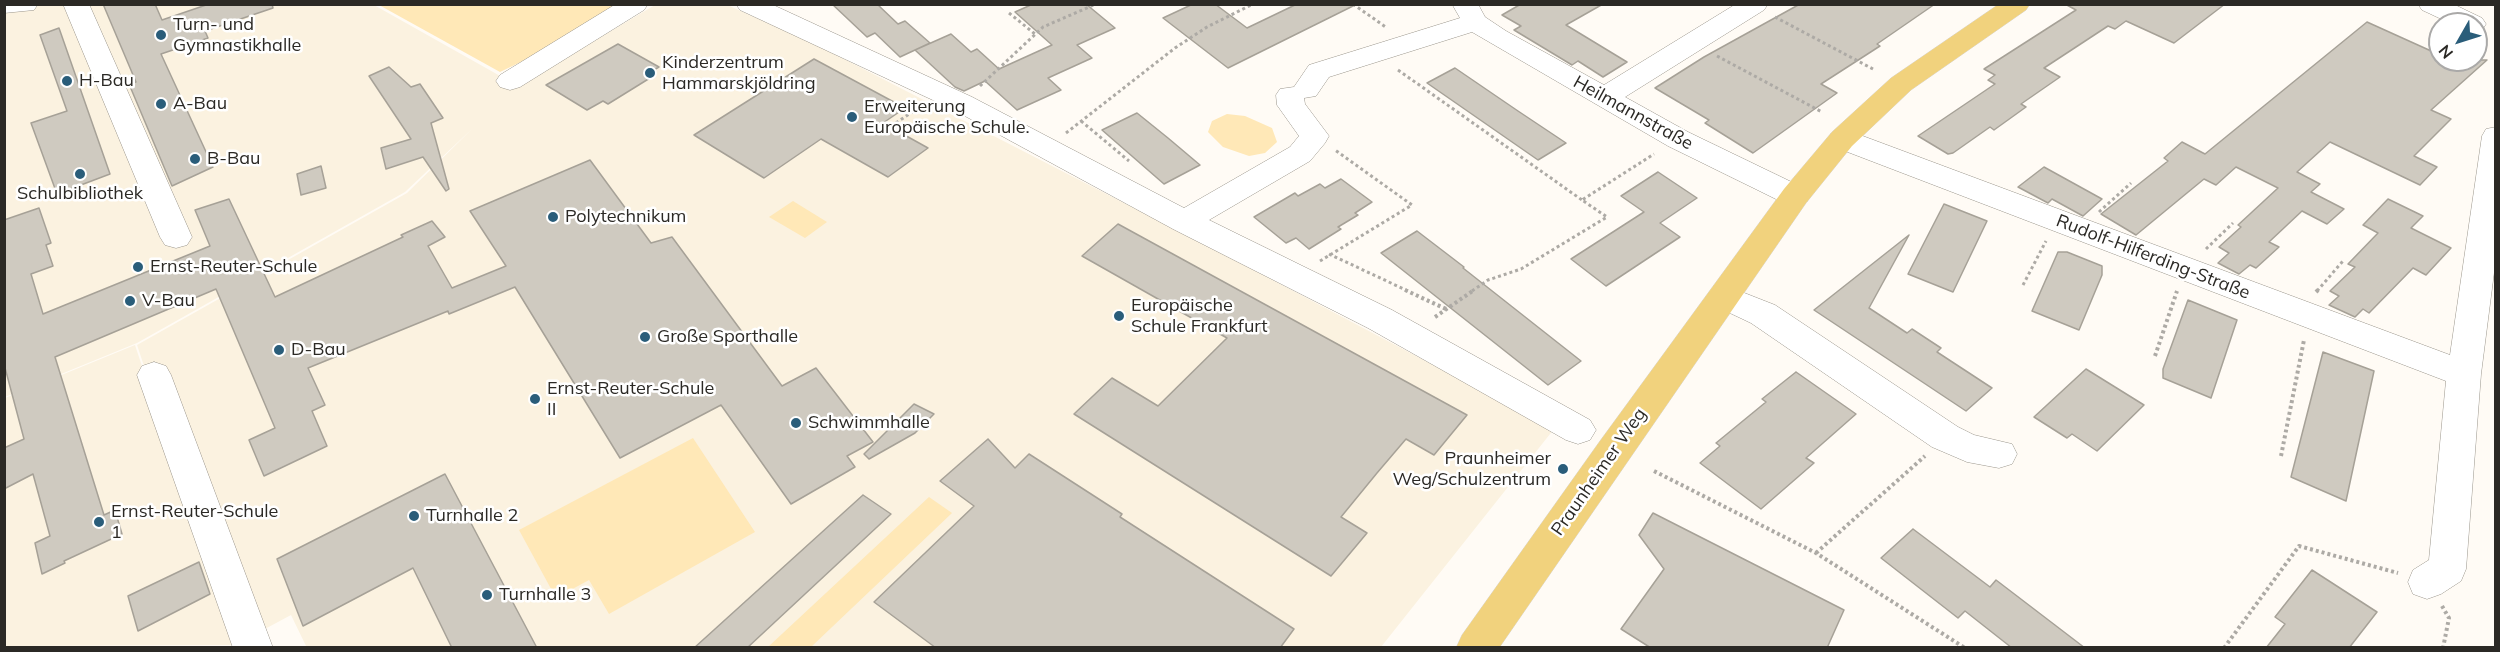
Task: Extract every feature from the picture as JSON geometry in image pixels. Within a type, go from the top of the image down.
[{"type":"main road","name":"Praunheimer Weg","points":[[1476,648],[1795,196],[1842,139],[1901,84],[2017,4]]},
{"type":"street","points":[[4,5],[25,4]]},
{"type":"street","points":[[76,4],[176,237]]},
{"type":"street","points":[[510,81],[635,4]]},
{"type":"street","points":[[749,4],[962,103],[1184,221],[1410,335],[1578,430]]},
{"type":"street","points":[[2431,4],[2448,12]]},
{"type":"street","points":[[1603,98],[1690,42],[1754,5]]},
{"type":"street","name":"Heilmannstraße","points":[[1314,136],[1291,105],[1298,93],[1318,71],[1409,42],[1470,13],[1497,37],[1603,98],[1678,139],[1795,196]]},
{"type":"street","points":[[1184,221],[1300,153],[1314,136]]},
{"type":"street","points":[[2427,582],[2447,569],[2464,374],[2496,136]]},
{"type":"street","name":"Rudolf-Hilferding-Straße","points":[[1842,139],[2464,374]]},
{"type":"street","points":[[1724,297],[1763,314],[1945,437],[1967,448],[1998,454]]},
{"type":"street","points":[[154,375],[253,648]]},
{"type":"path","points":[[962,103],[1043,27],[1096,4]]},
{"type":"path","points":[[1047,148],[1175,48],[1207,27],[1253,4]]},
{"type":"path","points":[[1353,4],[1409,42]]},
{"type":"path","points":[[1754,5],[1873,69]]},
{"type":"path","points":[[1009,13],[1035,34]]},
{"type":"path","points":[[1690,42],[1822,112]]},
{"type":"path","points":[[1395,68],[1607,216],[1521,269],[1488,279],[1410,335]]},
{"type":"path","points":[[881,133],[926,102]]},
{"type":"path","points":[[1314,136],[1412,205],[1319,261]]},
{"type":"path","points":[[1582,200],[1678,139]]},
{"type":"path","points":[[2087,233],[2101,208],[2131,183]]},
{"type":"path","points":[[2023,285],[2057,221]]},
{"type":"path","points":[[1329,254],[1446,309]]},
{"type":"path","points":[[2281,456],[2314,293],[2343,261]]},
{"type":"path","points":[[1816,553],[1923,457]]},
{"type":"path","points":[[1654,471],[1816,553],[1965,648]]},
{"type":"path","points":[[2224,648],[2299,546],[2427,582],[2449,618],[2443,648]]},
{"type":"shaded area","points":[[725,4],[809,41],[1231,258],[1554,429],[1381,647],[307,648],[291,615],[237,644],[137,345],[407,193],[473,128],[405,192],[137,343],[5,397],[5,5],[374,5],[518,86],[655,5]]},
{"type":"shaded area","points":[[379,5],[616,5],[529,58],[500,72]]},
{"type":"shaded area","points":[[1227,114],[1245,116],[1272,128],[1277,142],[1265,153],[1249,156],[1223,147],[1208,132],[1212,121]]},
{"type":"shaded area","points":[[793,201],[827,222],[805,238],[769,217]]},
{"type":"shaded area","name":"Ernst-Reuter-Schule 1","points":[[135,345],[235,645],[5,646],[5,398]]},
{"type":"shaded area","points":[[693,438],[755,532],[609,614],[589,580],[556,598],[519,530]]},
{"type":"shaded area","points":[[929,497],[952,513],[811,647],[768,647]]},
{"type":"building","points":[[103,4],[155,4],[162,20],[209,4],[272,4],[273,8],[205,31],[208,38],[161,54],[213,167],[172,186],[129,84],[136,82]]},
{"type":"building","points":[[832,4],[877,4],[898,24],[905,21],[930,43],[900,57],[875,33],[867,37]]},
{"type":"building","points":[[1033,4],[1086,4],[1115,28],[1077,45],[1092,58],[1048,78],[1061,90],[1017,110],[985,81],[964,91],[955,87],[915,50],[951,34],[971,52],[977,49],[999,69],[1052,45],[1015,12]]},
{"type":"building","points":[[1193,4],[1215,4],[1247,28],[1297,4],[1357,4],[1228,68],[1163,18]]},
{"type":"building","points":[[1521,4],[1603,4],[1566,25],[1627,62],[1603,77],[1578,61],[1572,65],[1514,30],[1521,26],[1502,15]]},
{"type":"building","points":[[1800,4],[1935,4],[1877,44],[1880,46],[1821,84],[1837,93],[1753,153],[1705,123],[1709,120],[1655,88],[1704,57]]},
{"type":"building","points":[[2065,4],[2225,4],[2174,43],[2126,21],[2115,29],[2108,26],[2044,68],[2060,77],[2021,104],[2026,107],[1994,130],[1990,127],[1953,153],[1948,154],[1918,136],[1995,84],[1988,80],[1995,75],[1984,69],[2076,10]]},
{"type":"building","points":[[2367,22],[2428,50],[2428,72],[2474,72],[2431,110],[2451,119],[2414,156],[2437,167],[2420,185],[2330,142],[2297,172],[2320,184],[2311,192],[2344,209],[2327,224],[2302,211],[2269,242],[2279,247],[2256,268],[2250,265],[2239,274],[2218,263],[2229,253],[2219,247],[2241,227],[2238,225],[2278,188],[2236,167],[2216,185],[2204,179],[2136,235],[2101,214],[2168,161],[2164,158],[2182,142],[2205,154]]},
{"type":"building","points":[[59,28],[110,174],[57,194],[31,123],[67,111],[40,35]]},
{"type":"building","points":[[618,44],[659,67],[645,75],[650,78],[608,104],[603,101],[587,110],[546,85]]},
{"type":"building","name":"Erweiterung Europäische Schule.","points":[[814,59],[905,108],[883,123],[928,148],[888,177],[821,139],[764,178],[694,135]]},
{"type":"building","points":[[389,67],[411,87],[420,84],[443,118],[431,123],[449,189],[446,191],[423,157],[386,169],[381,148],[411,139],[369,76]]},
{"type":"building","points":[[1455,68],[1566,143],[1538,160],[1427,83]]},
{"type":"building","points":[[1137,113],[1200,165],[1164,184],[1102,130]]},
{"type":"building","points":[[590,160],[651,243],[672,237],[782,386],[816,368],[873,442],[847,456],[855,467],[791,504],[721,405],[620,458],[515,287],[449,314],[448,311],[308,368],[325,405],[312,411],[327,446],[264,476],[249,440],[275,428],[216,289],[55,357],[104,515],[115,510],[122,534],[42,574],[35,543],[50,536],[33,474],[4,489],[4,448],[24,439],[4,364],[4,220],[39,208],[51,243],[46,245],[53,266],[31,274],[43,314],[210,246],[195,210],[229,199],[275,297],[432,221],[445,237],[428,246],[452,288],[506,266],[470,211]]},
{"type":"building","points":[[321,166],[326,188],[301,195],[297,174]]},
{"type":"building","points":[[2044,167],[2102,199],[2083,216],[2052,199],[2048,203],[2018,187]]},
{"type":"building","points":[[1658,172],[1697,198],[1660,223],[1680,237],[1606,286],[1571,259],[1644,212],[1621,196]]},
{"type":"building","points":[[1341,179],[1372,202],[1355,213],[1358,215],[1338,227],[1341,229],[1309,249],[1296,238],[1286,243],[1254,217],[1295,193],[1298,196],[1320,184],[1325,188]]},
{"type":"building","points":[[2388,199],[2423,216],[2411,228],[2451,248],[2426,275],[2413,268],[2369,313],[2363,309],[2355,317],[2329,305],[2339,296],[2330,291],[2355,267],[2348,264],[2378,233],[2363,225]]},
{"type":"building","points":[[1944,204],[1987,221],[1953,292],[1908,274]]},
{"type":"building","points":[[1118,224],[1467,415],[1434,455],[1406,439],[1377,473],[1341,517],[1367,533],[1331,576],[1074,414],[1112,378],[1158,406],[1227,338],[1082,256]]},
{"type":"building","points":[[1417,231],[1581,361],[1548,385],[1381,253]]},
{"type":"building","points":[[1909,235],[1869,308],[1907,333],[1912,329],[1941,348],[1937,352],[1992,388],[1966,411],[1814,310]]},
{"type":"building","points":[[2058,252],[2067,252],[2102,266],[2102,275],[2079,330],[2032,311]]},
{"type":"building","points":[[2188,300],[2237,320],[2211,398],[2163,378],[2163,369]]},
{"type":"building","points":[[2323,352],[2374,371],[2346,501],[2291,477]]},
{"type":"building","points":[[2086,369],[2144,405],[2097,451],[2072,434],[2067,438],[2034,417]]},
{"type":"building","points":[[1796,372],[1856,414],[1806,458],[1814,463],[1761,509],[1700,463],[1720,446],[1716,443],[1766,402],[1762,399]]},
{"type":"building","points":[[914,404],[934,414],[915,433],[869,459],[864,454]]},
{"type":"building","points":[[988,439],[1015,468],[1029,454],[1122,514],[1120,517],[1294,629],[1280,648],[936,648],[874,602],[974,506],[940,481]]},
{"type":"building","name":"Turnhalle 2","points":[[445,474],[537,648],[452,648],[413,568],[303,626],[277,559]]},
{"type":"building","points":[[863,495],[891,514],[747,648],[694,648]]},
{"type":"building","points":[[1653,513],[1844,610],[1827,648],[1651,648],[1621,629],[1664,569],[1639,535]]},
{"type":"building","points":[[1913,529],[1990,587],[1996,580],[2085,648],[2012,648],[1965,611],[1958,618],[1881,558]]},
{"type":"building","points":[[199,562],[210,594],[138,631],[128,596]]},
{"type":"building","points":[[2312,570],[2377,612],[2349,648],[2266,648],[2285,624],[2275,617]]},
{"type":"place","name":"Turn- und Gymnastikhalle","points":[[161,35]]},
{"type":"place","name":"Kinderzentrum Hammarskjöldring","points":[[650,73]]},
{"type":"place","name":"H-Bau","points":[[67,81]]},
{"type":"place","name":"A-Bau","points":[[161,104]]},
{"type":"place","name":"Erweiterung Europäische Schule.","points":[[852,117]]},
{"type":"place","name":"B-Bau","points":[[195,159]]},
{"type":"place","name":"Schulbibliothek","points":[[80,174]]},
{"type":"place","name":"Polytechnikum","points":[[553,217]]},
{"type":"place","name":"Ernst-Reuter-Schule","points":[[138,267]]},
{"type":"place","name":"V-Bau","points":[[130,301]]},
{"type":"place","name":"Europäische Schule Frankfurt","points":[[1119,316]]},
{"type":"place","name":"Große Sporthalle","points":[[645,337]]},
{"type":"place","name":"D-Bau","points":[[279,350]]},
{"type":"place","name":"Ernst-Reuter-Schule II","points":[[535,399]]},
{"type":"place","name":"Schwimmhalle","points":[[796,423]]},
{"type":"place","name":"Praunheimer Weg/Schulzentrum","points":[[1563,469]]},
{"type":"place","name":"Turnhalle 2","points":[[414,516]]},
{"type":"place","name":"Ernst-Reuter-Schule 1","points":[[99,522]]},
{"type":"place","name":"Turnhalle 3","points":[[487,595]]}]
